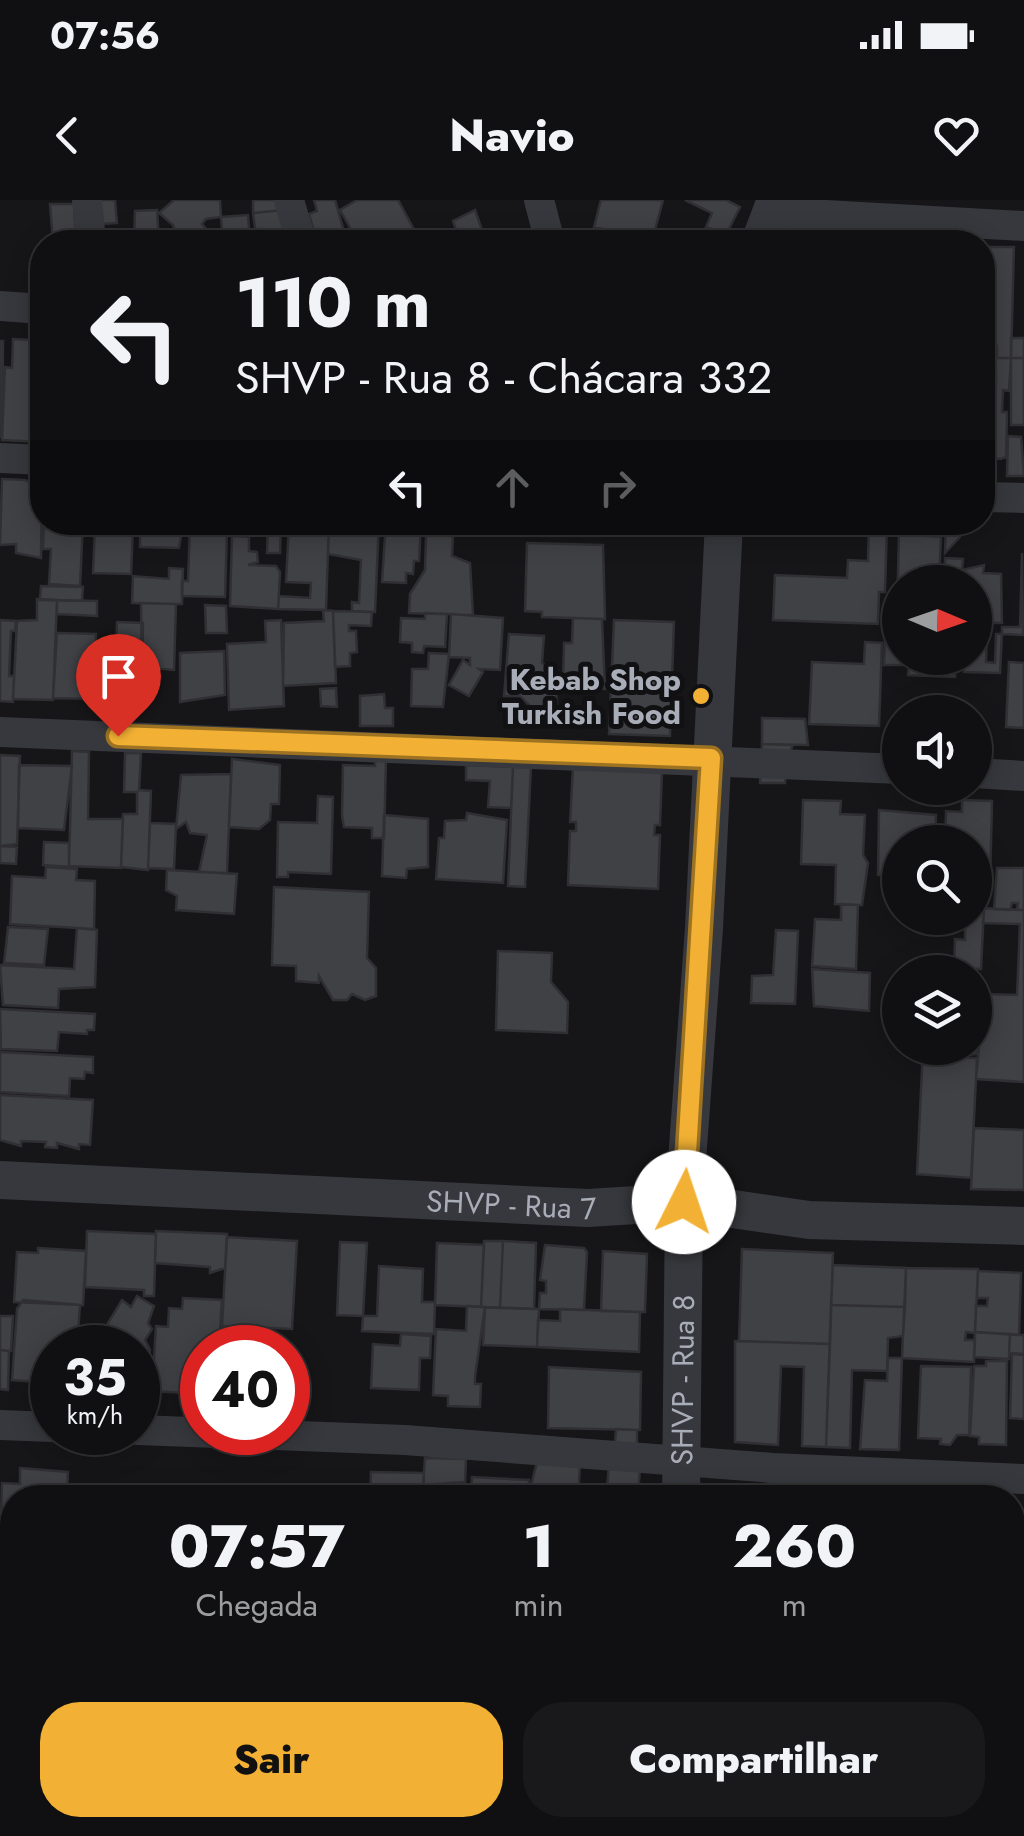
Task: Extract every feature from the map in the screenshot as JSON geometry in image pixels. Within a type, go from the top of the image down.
[{"type":"street","points":[[86,200],[90,230]]},
{"type":"street","points":[[290,200],[298,230]]},
{"type":"street","points":[[539,200],[547,230]]},
{"type":"street","points":[[769,218],[1024,226]]},
{"type":"street","points":[[0,306],[30,308]]},
{"type":"street","points":[[0,458],[30,459]]},
{"type":"street","points":[[995,497],[1024,498]]},
{"type":"street","name":"SHVP - Rua 8","points":[[682,1479],[684,1202],[723,535]]},
{"type":"street","points":[[0,732],[882,768]]},
{"type":"street","points":[[992,774],[1024,776]]},
{"type":"street","name":"SHVP - Rua 7","points":[[0,1180],[588,1208],[684,1202],[809,1220],[1024,1226]]},
{"type":"street","points":[[0,1426],[30,1427]]},
{"type":"street","points":[[160,1431],[520,1447],[682,1479],[1024,1479]]},
{"type":"building","points":[[98,200],[115,200],[117,223],[100,224]]},
{"type":"building","points":[[174,200],[220,200],[221,217],[206,219],[202,224],[207,230],[175,230],[159,213]]},
{"type":"building","points":[[253,200],[280,200],[283,210],[253,213]]},
{"type":"building","points":[[314,200],[335,200],[344,230],[314,230],[309,214],[317,211]]},
{"type":"building","points":[[357,200],[398,200],[414,230],[351,230],[340,210]]},
{"type":"building","points":[[601,200],[663,200],[655,230],[594,227]]},
{"type":"building","points":[[685,200],[726,200],[740,207],[728,230],[706,227],[712,213]]},
{"type":"building","points":[[50,204],[74,204],[75,230],[52,230]]},
{"type":"building","points":[[157,210],[158,230],[134,230],[135,211]]},
{"type":"building","points":[[283,210],[286,230],[255,230],[253,213]]},
{"type":"building","points":[[475,210],[482,230],[456,230],[453,221]]},
{"type":"building","points":[[248,215],[249,230],[222,230],[221,217]]},
{"type":"building","points":[[995,247],[1014,247],[1011,358],[997,358]]},
{"type":"building","points":[[1011,338],[1024,338],[1024,358],[1011,358]]},
{"type":"building","points":[[13,339],[30,340],[30,441],[2,440],[5,367],[12,368]]},
{"type":"building","points":[[3,341],[2,437],[0,437]]},
{"type":"building","points":[[995,357],[1011,358],[1009,391],[1003,390],[1002,412],[1007,412],[1006,457],[1001,459],[995,459]]},
{"type":"building","points":[[1011,358],[1024,358],[1024,425],[1011,425]]},
{"type":"building","points":[[1008,436],[1021,437],[1024,476],[1007,476]]},
{"type":"building","points":[[2,479],[25,480],[30,482],[30,535],[41,535],[41,558],[16,553],[16,544],[0,545]]},
{"type":"building","points":[[44,535],[82,535],[80,586],[49,584],[51,549],[43,549]]},
{"type":"building","points":[[95,535],[133,535],[131,574],[93,573]]},
{"type":"building","points":[[140,535],[182,535],[179,548],[140,547]]},
{"type":"building","points":[[190,535],[227,535],[225,597],[182,596],[182,581],[188,581]]},
{"type":"building","points":[[190,535],[227,535],[225,597],[182,596],[182,581],[188,581]]},
{"type":"building","points":[[268,535],[281,535],[280,553],[267,553]]},
{"type":"building","points":[[288,535],[329,535],[326,610],[278,609],[279,596],[310,598],[311,583],[286,582]]},
{"type":"building","points":[[329,535],[378,535],[375,612],[352,611],[352,602],[359,603],[361,560],[328,554]]},
{"type":"building","points":[[329,535],[378,535],[375,612],[352,611],[352,602],[359,603],[361,560],[328,554]]},
{"type":"building","points":[[378,535],[420,535],[419,561],[414,561],[413,574],[406,573],[406,583],[382,582],[385,536]]},
{"type":"building","points":[[869,535],[887,535],[878,624],[773,620],[775,575],[847,578],[848,560],[868,561]]},
{"type":"building","points":[[869,535],[887,535],[878,624],[773,620],[775,575],[847,578],[848,560],[868,561]]},
{"type":"building","points":[[899,535],[941,537],[940,565],[898,565]]},
{"type":"building","points":[[899,535],[941,537],[940,565],[898,565]]},
{"type":"building","points":[[946,535],[960,535],[960,537],[945,553]]},
{"type":"building","points":[[232,536],[249,537],[249,551],[257,552],[258,562],[248,565],[276,566],[280,572],[278,609],[230,606]]},
{"type":"building","points":[[426,536],[453,536],[452,556],[470,563],[473,615],[409,613],[410,594],[425,570]]},
{"type":"building","points":[[527,543],[603,545],[605,619],[542,617],[542,612],[525,611]]},
{"type":"building","points":[[1022,553],[1023,635],[1002,634],[1002,627],[1020,627]]},
{"type":"building","points":[[1022,553],[1023,635],[1002,634],[1002,627],[1020,627]]},
{"type":"building","points":[[945,558],[963,559],[962,565],[945,565]]},
{"type":"building","points":[[945,558],[963,559],[962,565],[945,565]]},
{"type":"building","points":[[169,568],[183,569],[182,604],[132,603],[133,576],[169,579]]},
{"type":"building","points":[[992,574],[1001,574],[1002,623],[992,623]]},
{"type":"building","points":[[992,574],[1001,574],[1002,623],[992,623]]},
{"type":"building","points":[[41,586],[83,587],[82,601],[40,600]]},
{"type":"building","points":[[37,599],[57,600],[53,700],[13,699],[17,621],[37,620]]},
{"type":"building","points":[[57,600],[97,601],[97,616],[57,614]]},
{"type":"building","points":[[141,603],[176,604],[174,670],[142,667]]},
{"type":"building","points":[[205,605],[226,606],[227,633],[206,633]]},
{"type":"building","points":[[205,605],[226,606],[227,633],[206,633]]},
{"type":"building","points":[[323,610],[333,611],[336,683],[283,686],[284,623],[324,621]]},
{"type":"building","points":[[333,611],[372,612],[371,626],[349,625],[349,631],[356,631],[357,652],[350,653],[350,666],[335,667]]},
{"type":"building","points":[[425,613],[447,614],[445,647],[424,646],[423,653],[412,652],[412,643],[400,642],[401,618],[425,619]]},
{"type":"building","points":[[451,614],[503,618],[500,670],[479,669],[483,672],[469,696],[449,685],[463,660],[470,665],[470,658],[449,657]]},
{"type":"building","points":[[573,618],[602,619],[605,689],[563,687],[564,643],[572,643]]},
{"type":"building","points":[[0,620],[16,621],[15,631],[11,631],[9,676],[14,676],[13,702],[0,701]]},
{"type":"building","points":[[281,620],[284,706],[229,710],[227,644],[266,642],[265,621]]},
{"type":"building","points":[[614,620],[674,622],[670,736],[609,734]]},
{"type":"building","points":[[117,622],[143,623],[142,667],[158,667],[138,686],[135,681],[115,681]]},
{"type":"building","points":[[57,633],[96,634],[94,699],[53,698]]},
{"type":"building","points":[[509,634],[544,636],[542,663],[557,670],[556,718],[528,717],[529,705],[520,696],[504,696]]},
{"type":"building","points":[[996,634],[1002,634],[1000,673],[992,673]]},
{"type":"building","points":[[865,642],[882,643],[879,726],[809,724],[812,662],[864,664]]},
{"type":"building","points":[[224,651],[225,695],[180,702],[180,653]]},
{"type":"building","points":[[429,653],[449,654],[443,707],[411,706],[412,669],[428,669]]},
{"type":"building","points":[[1009,662],[1024,663],[1024,728],[1006,727]]},
{"type":"building","points":[[336,688],[337,707],[321,706],[320,689]]},
{"type":"building","points":[[384,694],[385,708],[393,708],[393,726],[360,726],[360,696]]},
{"type":"building","points":[[762,718],[805,719],[808,745],[762,744]]},
{"type":"building","points":[[762,744],[793,745],[786,760],[785,783],[760,783]]},
{"type":"building","points":[[72,751],[89,752],[88,819],[123,819],[121,868],[69,866]]},
{"type":"building","points":[[125,753],[141,753],[139,790],[151,791],[148,870],[121,867],[123,814],[137,814],[137,792],[124,792]]},
{"type":"building","points":[[0,755],[20,756],[17,844],[1,846],[17,847],[16,864],[0,863]]},
{"type":"building","points":[[232,759],[280,765],[279,804],[271,804],[270,820],[259,829],[229,827]]},
{"type":"building","points":[[375,759],[386,759],[384,838],[372,838],[372,828],[344,827],[342,816],[343,765],[375,766]]},
{"type":"building","points":[[19,765],[72,766],[64,830],[18,828]]},
{"type":"building","points":[[466,765],[513,767],[511,808],[488,807],[490,781],[466,780]]},
{"type":"building","points":[[513,767],[531,767],[525,887],[508,886]]},
{"type":"building","points":[[573,768],[662,772],[660,825],[655,825],[654,835],[660,835],[658,889],[568,885],[570,831],[576,831],[576,822],[570,822]]},
{"type":"building","points":[[231,774],[227,873],[199,872],[207,835],[190,833],[186,822],[176,829],[181,775]]},
{"type":"building","points":[[231,774],[227,873],[199,872],[207,835],[190,833],[186,822],[176,829],[181,775]]},
{"type":"building","points":[[318,796],[333,797],[331,874],[288,872],[288,877],[277,877],[278,822],[317,823]]},
{"type":"building","points":[[803,800],[841,801],[840,814],[865,815],[863,855],[868,863],[862,905],[835,904],[836,865],[801,864]]},
{"type":"building","points":[[803,800],[841,801],[840,814],[865,815],[863,855],[868,863],[862,905],[835,904],[836,865],[801,864]]},
{"type":"building","points":[[962,805],[992,805],[991,825],[946,825],[946,811],[962,812]]},
{"type":"building","points":[[879,810],[936,815],[936,825],[882,825],[882,875],[878,875]]},
{"type":"building","points":[[879,810],[936,815],[936,825],[882,825],[882,875],[878,875]]},
{"type":"building","points":[[467,813],[507,820],[503,883],[436,879],[439,838],[444,838],[445,821],[466,820]]},
{"type":"building","points":[[384,815],[428,819],[428,867],[407,869],[406,878],[382,876]]},
{"type":"building","points":[[384,815],[428,819],[428,867],[407,869],[406,878],[382,876]]},
{"type":"building","points":[[150,823],[176,824],[174,869],[148,868]]},
{"type":"building","points":[[44,842],[69,843],[69,867],[43,865]]},
{"type":"building","points":[[44,842],[69,843],[69,867],[43,865]]},
{"type":"building","points":[[46,867],[77,869],[76,880],[95,881],[94,929],[10,924],[12,876],[45,878]]},
{"type":"building","points":[[997,868],[1024,868],[1024,910],[1017,910],[1018,903],[1012,903],[1010,910],[994,909]]},
{"type":"building","points":[[167,870],[237,874],[234,914],[176,910],[177,896],[166,890]]},
{"type":"building","points":[[274,887],[369,892],[367,958],[376,968],[376,996],[365,1000],[352,994],[347,1000],[333,1000],[319,976],[319,983],[296,981],[296,966],[272,965]]},
{"type":"building","points":[[841,904],[858,905],[856,969],[812,966],[815,919],[841,920]]},
{"type":"building","points":[[992,908],[1024,910],[1024,1082],[976,1079],[977,1065],[992,1065],[992,994],[1017,995],[1020,924],[992,923]]},
{"type":"building","points":[[8,927],[48,929],[44,965],[4,963]]},
{"type":"building","points":[[8,927],[48,929],[44,965],[4,963]]},
{"type":"building","points":[[77,928],[97,930],[95,987],[59,989],[58,1008],[3,1005],[0,965],[74,969]]},
{"type":"building","points":[[776,930],[798,931],[795,1004],[751,1003],[752,976],[773,975]]},
{"type":"building","points":[[965,935],[983,935],[982,955],[954,955],[955,939],[965,940]]},
{"type":"building","points":[[498,951],[552,953],[551,982],[568,1002],[567,1033],[496,1030]]},
{"type":"building","points":[[812,969],[870,973],[869,1011],[814,1006]]},
{"type":"building","points":[[0,1009],[95,1014],[94,1030],[87,1030],[87,1034],[59,1032],[57,1051],[1,1049]]},
{"type":"building","points":[[0,1052],[93,1057],[93,1073],[85,1072],[84,1079],[70,1078],[69,1096],[0,1092]]},
{"type":"building","points":[[922,1065],[977,1065],[971,1178],[917,1174]]},
{"type":"building","points":[[0,1095],[93,1100],[90,1145],[79,1144],[79,1149],[57,1143],[57,1148],[45,1147],[46,1142],[21,1141],[21,1146],[0,1140]]},
{"type":"building","points":[[974,1128],[1024,1130],[1024,1190],[971,1189]]},
{"type":"building","points":[[87,1231],[156,1234],[154,1296],[144,1296],[144,1290],[85,1287]]},
{"type":"building","points":[[156,1231],[227,1234],[225,1268],[210,1273],[210,1267],[155,1263]]},
{"type":"building","points":[[156,1231],[227,1234],[225,1268],[210,1273],[210,1267],[155,1263]]},
{"type":"building","points":[[227,1237],[297,1241],[292,1325],[222,1325]]},
{"type":"building","points":[[484,1241],[503,1241],[500,1308],[481,1307]]},
{"type":"building","points":[[503,1241],[536,1243],[534,1309],[500,1308]]},
{"type":"building","points":[[503,1241],[536,1243],[534,1309],[500,1308]]},
{"type":"building","points":[[340,1242],[367,1243],[363,1316],[337,1315]]},
{"type":"building","points":[[437,1243],[484,1245],[481,1307],[435,1305]]},
{"type":"building","points":[[545,1245],[584,1248],[587,1252],[584,1310],[539,1309],[540,1293],[546,1293],[546,1281],[540,1280]]},
{"type":"building","points":[[38,1248],[86,1251],[83,1305],[14,1302],[17,1252],[38,1253]]},
{"type":"building","points":[[742,1249],[833,1253],[830,1344],[739,1341]]},
{"type":"building","points":[[603,1251],[647,1254],[645,1312],[601,1311]]},
{"type":"building","points":[[833,1265],[906,1268],[905,1307],[831,1305]]},
{"type":"building","points":[[379,1266],[423,1269],[422,1302],[435,1302],[434,1334],[362,1331],[363,1316],[377,1316]]},
{"type":"building","points":[[906,1268],[978,1269],[975,1333],[966,1332],[965,1340],[975,1340],[974,1362],[902,1358]]},
{"type":"building","points":[[978,1271],[1021,1273],[1019,1335],[975,1332],[976,1306],[987,1306],[988,1298],[977,1298]]},
{"type":"building","points":[[978,1271],[1021,1273],[1019,1335],[975,1332],[976,1306],[987,1306],[988,1298],[977,1298]]},
{"type":"building","points":[[137,1296],[154,1306],[149,1325],[107,1325],[122,1300],[131,1307]]},
{"type":"building","points":[[137,1296],[154,1306],[149,1325],[107,1325],[122,1300],[131,1307]]},
{"type":"building","points":[[183,1298],[222,1300],[220,1325],[180,1325],[180,1393],[160,1391],[160,1326],[168,1327],[169,1308],[182,1309]]},
{"type":"building","points":[[23,1300],[80,1305],[79,1325],[30,1325],[30,1381],[12,1380],[17,1309]]},
{"type":"building","points":[[831,1305],[905,1307],[903,1336],[888,1338],[887,1371],[852,1370],[850,1448],[826,1447]]},
{"type":"building","points":[[467,1306],[485,1307],[475,1376],[475,1384],[481,1384],[480,1407],[448,1406],[448,1396],[433,1395],[436,1329],[466,1331]]},
{"type":"building","points":[[485,1307],[539,1309],[537,1347],[483,1345]]},
{"type":"building","points":[[560,1309],[640,1312],[639,1352],[537,1347],[538,1320],[560,1321]]},
{"type":"building","points":[[0,1316],[13,1316],[11,1351],[0,1350]]},
{"type":"building","points":[[975,1332],[1010,1334],[1009,1359],[974,1357]]},
{"type":"building","points":[[401,1334],[431,1336],[430,1358],[420,1358],[419,1390],[371,1388],[373,1344],[400,1346]]},
{"type":"building","points":[[1010,1334],[1024,1335],[1024,1354],[1009,1353]]},
{"type":"building","points":[[735,1341],[830,1344],[826,1447],[802,1446],[804,1367],[781,1366],[778,1445],[735,1442]]},
{"type":"building","points":[[0,1350],[9,1351],[8,1390],[0,1389]]},
{"type":"building","points":[[1012,1354],[1024,1355],[1024,1419],[1010,1418]]},
{"type":"building","points":[[888,1358],[902,1358],[899,1450],[860,1449],[865,1380],[887,1381]]},
{"type":"building","points":[[986,1361],[1007,1361],[1006,1445],[979,1444],[979,1437],[970,1436],[974,1366],[986,1366]]},
{"type":"building","points":[[921,1366],[971,1367],[969,1435],[957,1435],[950,1445],[940,1444],[941,1439],[918,1438]]},
{"type":"building","points":[[549,1367],[641,1372],[640,1430],[548,1428]]},
{"type":"building","points":[[616,1429],[637,1430],[637,1466],[615,1443]]},
{"type":"building","points":[[425,1458],[466,1459],[465,1482],[423,1485]]},
{"type":"building","points":[[537,1462],[580,1464],[579,1485],[531,1485]]},
{"type":"building","points":[[609,1465],[640,1467],[639,1485],[607,1485]]},
{"type":"building","points":[[20,1468],[68,1472],[68,1485],[2,1485],[20,1484]]},
{"type":"building","points":[[371,1472],[424,1473],[424,1485],[370,1485]]},
{"type":"building","points":[[472,1477],[529,1480],[529,1485],[472,1485]]},
{"type":"building","points":[[768,1483],[824,1484],[824,1485]]},
{"type":"place","name":"Kebab Shop Turkish Food","points":[[701,696]]},
{"type":"route","points":[[118,736],[711,758],[704,928],[684,1202]]}]
